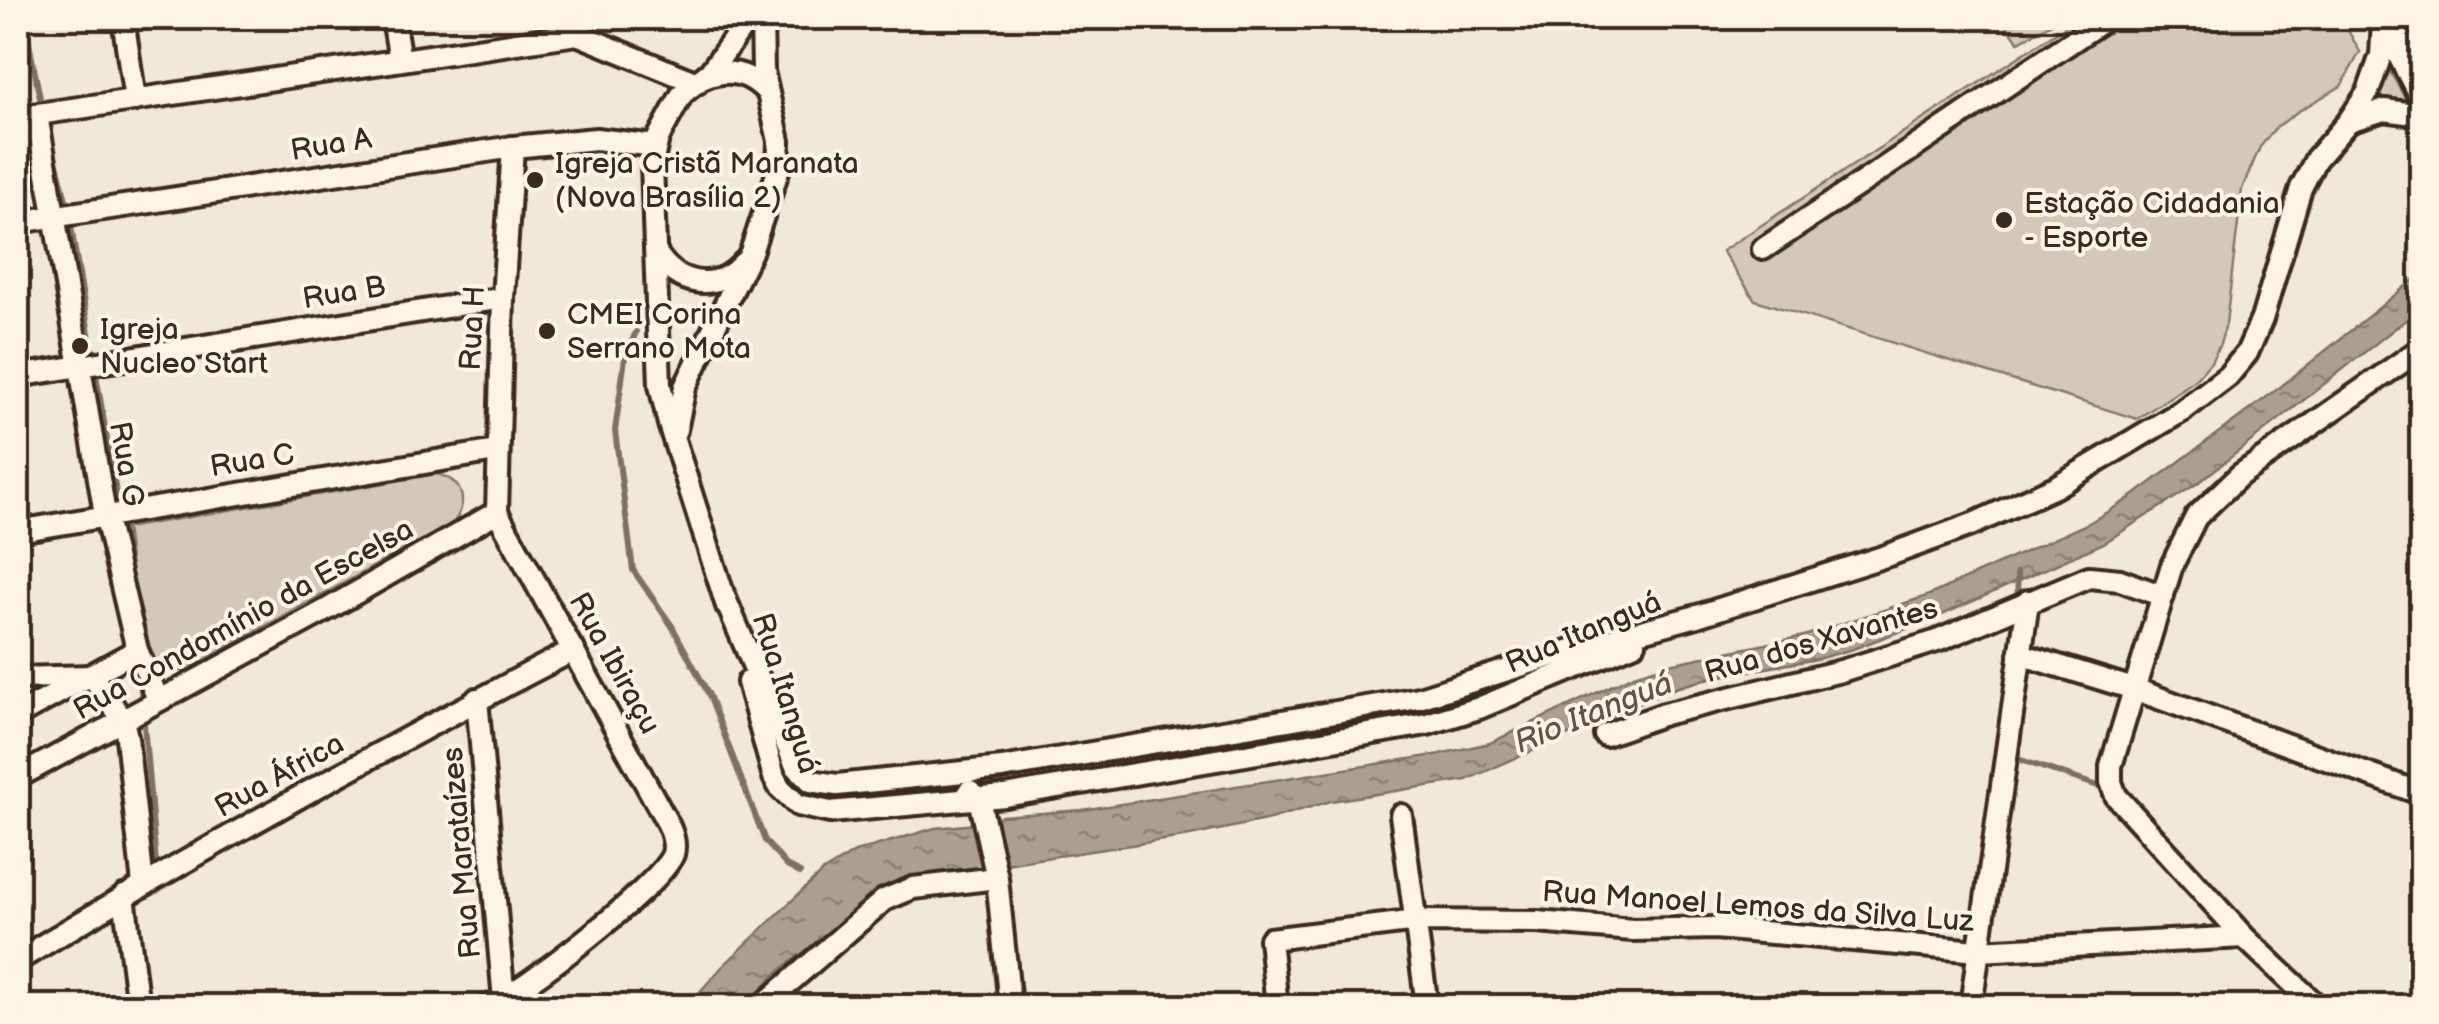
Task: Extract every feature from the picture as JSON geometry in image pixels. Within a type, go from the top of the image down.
[{"type":"main road","points":[[2384,18],[2422,90]]},
{"type":"street","points":[[124,18],[135,100]]},
{"type":"street","points":[[393,18],[400,60]]},
{"type":"street","name":"Rua Itanguá","points":[[750,18],[701,80],[682,94],[655,146],[652,164],[660,385],[774,777],[788,797],[809,810],[830,812],[982,809],[1058,788],[1450,718],[1582,667],[1697,616]]},
{"type":"street","name":"Rua Itanguá","points":[[676,442],[684,386],[750,252],[778,171],[777,128],[765,90],[762,18]]},
{"type":"street","points":[[1763,249],[2107,18]]},
{"type":"street","points":[[1697,616],[1931,541],[2001,512],[2101,462],[2217,386],[2238,365],[2256,337],[2308,173],[2325,145],[2348,122],[2375,75],[2384,18]]},
{"type":"street","points":[[27,116],[400,60],[581,26],[701,80],[722,72],[741,74],[765,90]]},
{"type":"street","points":[[2348,122],[2384,110],[2422,115]]},
{"type":"street","name":"Rua G","points":[[27,116],[54,216],[105,514],[136,650],[158,699]]},
{"type":"street","name":"Rua A","points":[[18,222],[513,147],[596,140],[655,146]]},
{"type":"street","name":"Rua H","points":[[497,512],[496,451],[513,147]]},
{"type":"street","points":[[655,250],[674,274],[704,283],[716,282],[736,271],[750,252]]},
{"type":"street","name":"Rua B","points":[[18,376],[503,298]]},
{"type":"street","points":[[2318,1006],[2244,936],[2112,789],[2112,766],[2184,537],[2211,500],[2422,348]]},
{"type":"street","name":"Rua C","points":[[18,531],[496,451]]},
{"type":"street","name":"Rua Ibiraçu","points":[[496,1004],[577,948],[666,866],[674,845],[668,824],[497,512]]},
{"type":"street","name":"Rua Condomínio da Escelsa","points":[[18,778],[497,512]]},
{"type":"street","name":"Rua dos Xavantes","points":[[1605,735],[1664,714],[1840,671],[1937,641],[2089,577],[2120,580],[2163,596]]},
{"type":"street","name":"Rua Itanguá","points":[[724,596],[791,757],[802,774],[828,786],[950,776],[1419,698],[1697,616]]},
{"type":"street","points":[[1971,1006],[2028,601]]},
{"type":"street","points":[[18,716],[136,650]]},
{"type":"street","name":"Rua África","points":[[18,960],[133,891],[477,699],[574,650]]},
{"type":"street","points":[[2020,654],[2137,690],[2422,794]]},
{"type":"street","points":[[18,678],[92,676]]},
{"type":"street","points":[[92,676],[122,720],[138,1006]]},
{"type":"street","name":"Rua Marataízes","points":[[477,699],[496,1004]]},
{"type":"street","points":[[950,776],[982,809],[996,873],[1010,1006]]},
{"type":"street","points":[[1401,815],[1427,1006]]},
{"type":"street","points":[[762,1006],[884,900],[913,888],[996,873]]},
{"type":"street","name":"Rua Manoel Lemos da Silva Luz","points":[[1277,1006],[1270,939],[1417,921],[1538,922],[1633,930],[1716,928],[1978,951],[2244,936]]},
{"type":"shaded area","points":[[2001,18],[2060,18],[2019,42]]},
{"type":"shaded area","name":"Estação Cidadania - Esporte","points":[[2078,18],[2341,18],[2360,52],[2341,86],[2277,127],[2260,147],[2242,189],[2226,324],[2211,362],[2194,381],[2137,419],[1755,300],[1722,251]]},
{"type":"shaded area","points":[[2386,64],[2408,104],[2368,104]]},
{"type":"shaded area","points":[[436,474],[452,481],[461,493],[461,507],[453,523],[184,671],[164,667],[150,654],[137,611],[126,528]]},
{"type":"water","name":"Rio Itanguá","points":[[2421,274],[2421,308],[2198,483],[2104,543],[1935,618],[1817,659],[1675,688],[1466,780],[1331,801],[1190,836],[906,879],[889,887],[779,971],[745,1006],[687,1006],[722,967],[822,872],[855,852],[935,828],[976,824],[1002,816],[1082,810],[1490,743],[1634,675],[1804,636],[1927,596],[2089,523],[2130,498],[2279,388]]},
{"type":"waterway","points":[[24,18],[42,108]]},
{"type":"waterway","points":[[52,144],[68,208]]},
{"type":"waterway","points":[[71,227],[131,581]]},
{"type":"waterway","points":[[636,332],[625,358],[615,431],[633,570],[672,626],[709,695],[765,841],[787,866],[800,873]]},
{"type":"waterway","points":[[2017,573],[2018,601]]},
{"type":"waterway","points":[[140,678],[157,875]]},
{"type":"waterway","points":[[2016,748],[2018,759],[2110,790]]},
{"type":"waterway","points":[[2285,989],[2301,1006]]},
{"type":"place","name":"Igreja Cristã Maranata (Nova Brasília 2)","points":[[535,180]]},
{"type":"place","name":"Estação Cidadania - Esporte","points":[[2004,220]]},
{"type":"place","name":"CMEI Corina Serrano Mota","points":[[547,331]]},
{"type":"place","name":"Igreja Nucleo Start","points":[[80,346]]}]
